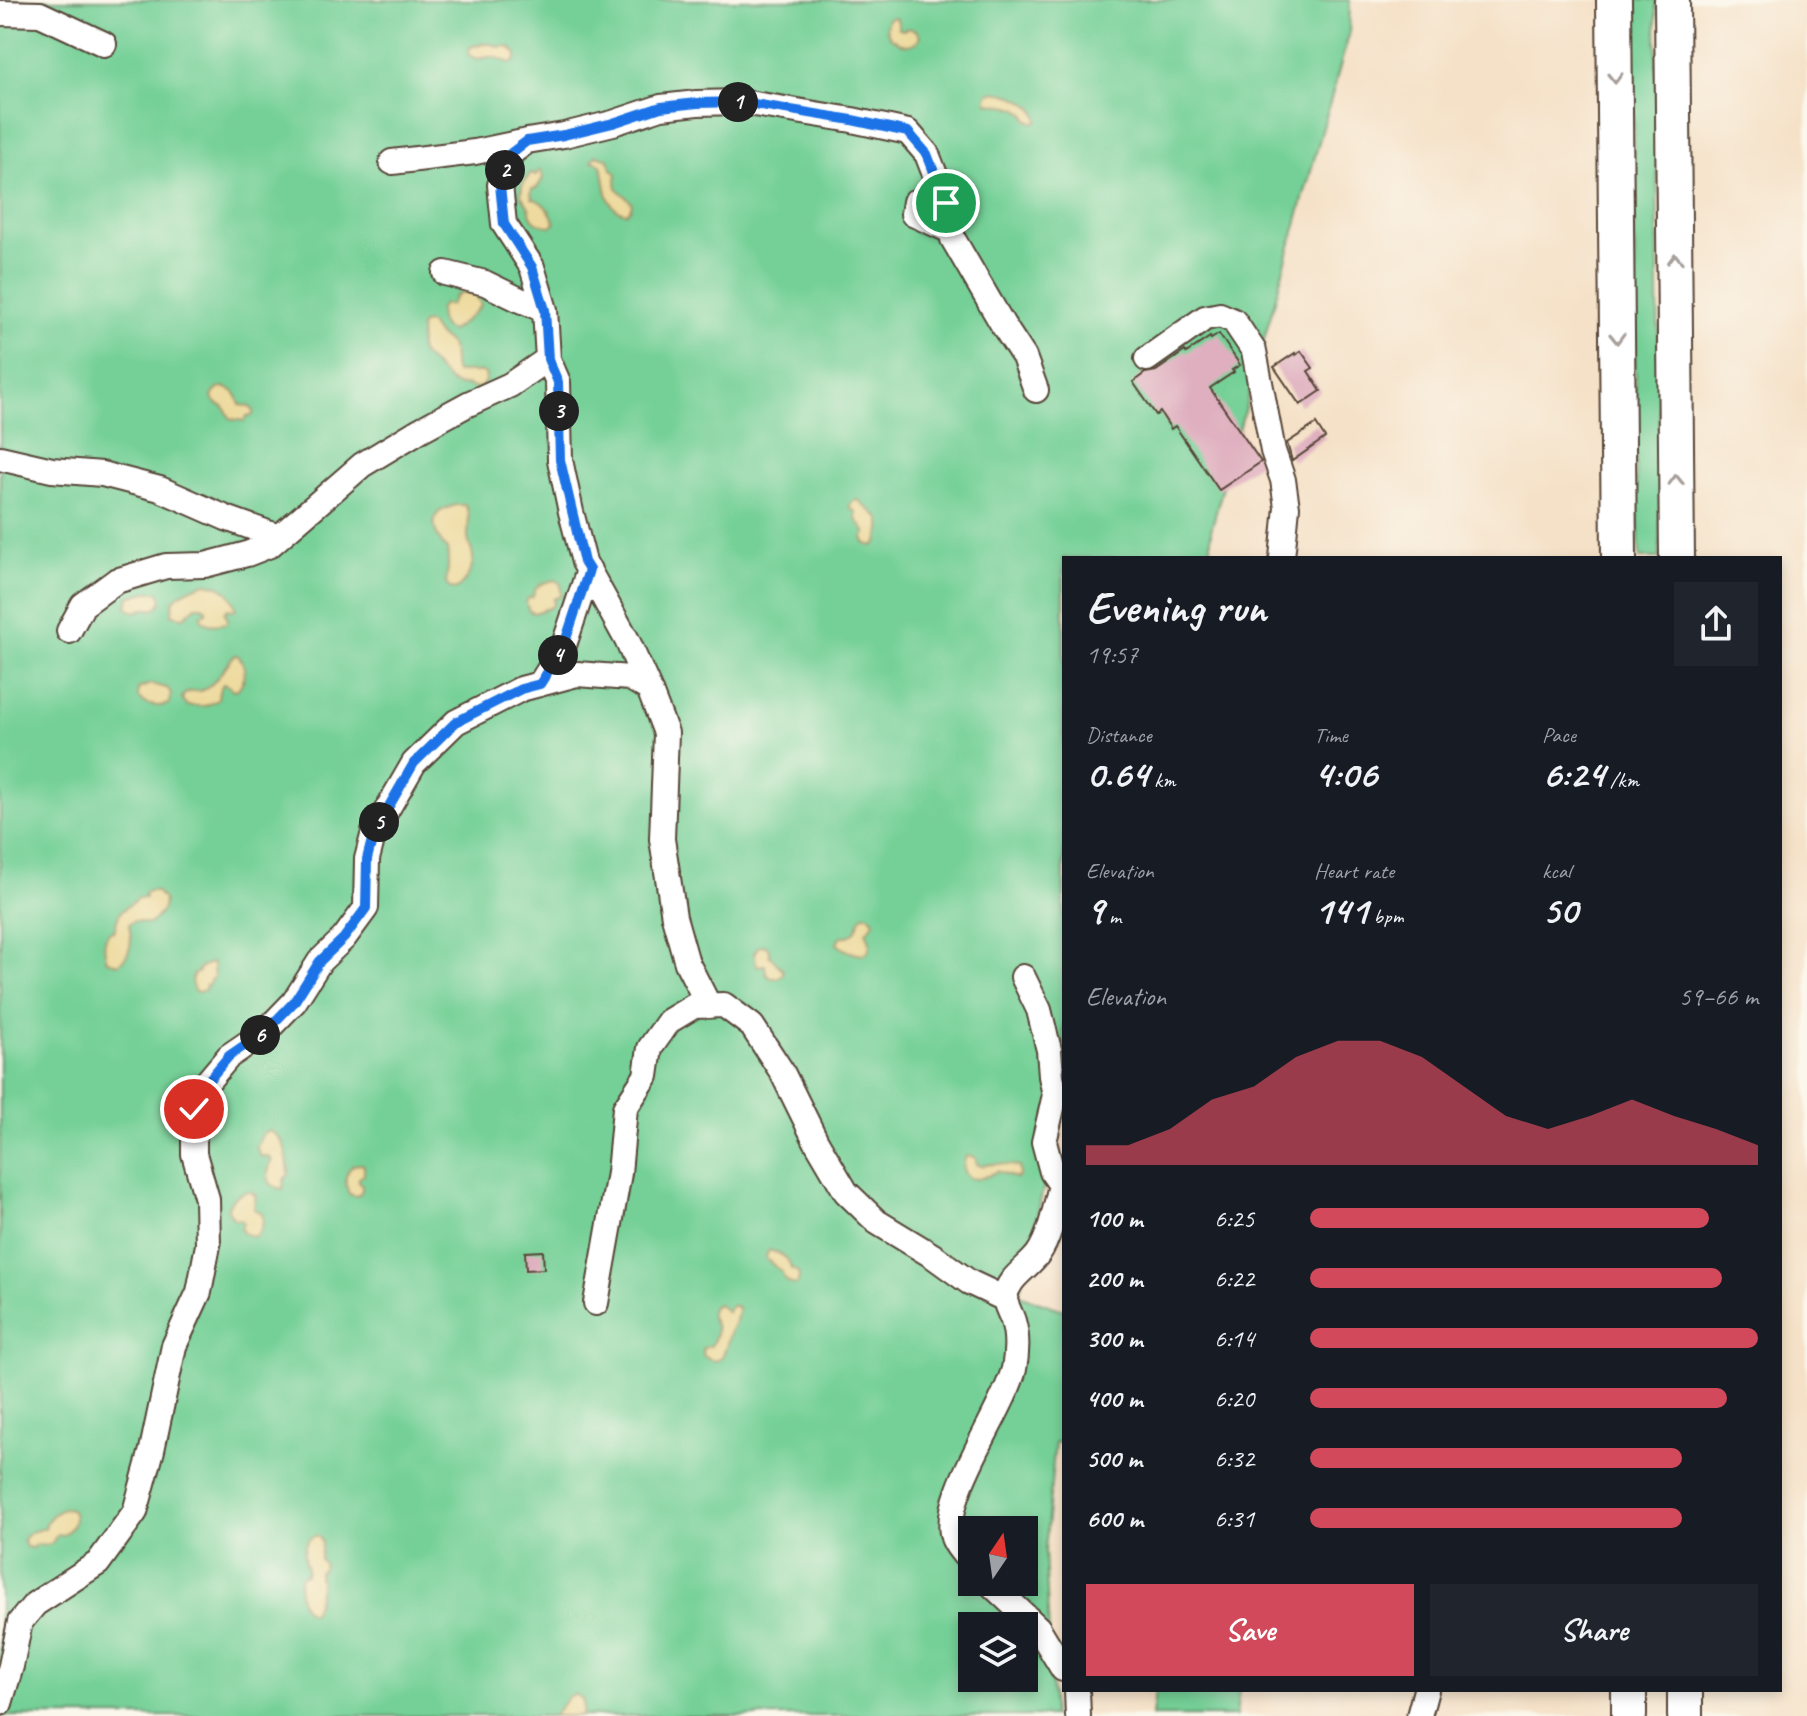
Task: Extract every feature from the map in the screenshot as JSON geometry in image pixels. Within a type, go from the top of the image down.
[{"type":"highway","points":[[1614,0],[1619,556]]},
{"type":"highway","points":[[1672,0],[1677,556]]},
{"type":"highway","points":[[1629,1692],[1629,1716]]},
{"type":"highway","points":[[1685,1692],[1685,1716]]},
{"type":"lane","points":[[0,13],[40,14],[104,44]]},
{"type":"lane","points":[[392,162],[475,152],[564,135],[661,107],[697,103],[742,102],[908,132],[927,154],[943,195],[953,239],[1024,357],[1036,390]]},
{"type":"lane","points":[[527,141],[511,153],[500,185],[504,224],[532,267],[545,310],[548,359],[558,382],[560,460],[581,549],[627,640],[666,733],[662,839],[674,917],[687,963],[709,1006]]},
{"type":"lane","points":[[943,195],[915,202],[913,214],[951,231]]},
{"type":"lane","points":[[445,273],[485,283],[545,310]]},
{"type":"lane","points":[[1147,359],[1205,318],[1220,315],[1234,321],[1254,351],[1268,428],[1283,480],[1287,507],[1282,556]]},
{"type":"lane","points":[[69,631],[83,605],[116,581],[166,566],[205,565],[270,545],[362,465],[432,423],[510,385],[548,359]]},
{"type":"lane","points":[[0,458],[52,470],[102,474],[160,489],[279,537]]},
{"type":"lane","points":[[540,684],[563,648],[589,570]]},
{"type":"lane","points":[[0,1703],[20,1622],[35,1604],[98,1563],[135,1512],[174,1346],[199,1292],[208,1245],[207,1199],[194,1154],[194,1109],[202,1088],[229,1056],[267,1030],[294,1002],[320,961],[344,938],[366,908],[367,859],[374,832],[414,763],[456,722],[521,689],[577,674],[630,678],[649,689]]},
{"type":"lane","points":[[958,1545],[953,1538],[952,1510],[963,1480],[999,1410],[1013,1371],[1017,1344],[1005,1299],[1013,1279],[1039,1253],[1053,1219],[1061,1185],[1052,1172],[1044,1142],[1055,1095],[1049,1050],[1039,1010],[1023,977]]},
{"type":"lane","points":[[596,1303],[619,1173],[625,1108],[646,1076],[650,1048],[669,1021],[694,1006],[724,1005],[752,1026],[782,1072],[816,1141],[846,1192],[877,1222],[969,1282],[1005,1299]]},
{"type":"lane","points":[[1004,1596],[1038,1628],[1062,1667]]},
{"type":"lane","points":[[1077,1692],[1078,1716]]},
{"type":"lane","points":[[1419,1716],[1425,1692]]},
{"type":"green space","points":[[0,0],[1350,0],[1349,34],[1211,530],[1211,556],[1062,556],[1062,1106],[1019,1295],[1062,1309],[1062,1443],[1055,1442],[1045,1551],[1053,1716],[0,1716]]},
{"type":"green space","points":[[1633,0],[1656,0],[1660,556],[1640,556],[1636,471]]},
{"type":"green space","points":[[1155,1692],[1239,1692],[1236,1716],[1152,1716]]},
{"type":"sand","points":[[888,19],[897,19],[899,29],[916,30],[920,37],[917,42],[905,45],[892,39],[886,27]]},
{"type":"sand","points":[[481,44],[509,47],[517,55],[515,61],[512,63],[493,57],[478,59],[468,54],[470,47]]},
{"type":"sand","points":[[990,92],[1013,96],[1027,103],[1037,114],[1038,121],[1028,120],[1016,108],[987,102]]},
{"type":"sand","points":[[596,155],[607,158],[617,174],[618,188],[632,203],[626,213],[617,210],[608,197],[602,168],[592,161]]},
{"type":"sand","points":[[541,170],[543,178],[537,188],[532,189],[532,198],[549,211],[555,223],[552,226],[534,220],[521,196],[522,185],[531,173],[536,175]]},
{"type":"sand","points":[[463,292],[474,296],[481,305],[451,331],[444,328],[439,310],[443,304],[450,305],[456,295]]},
{"type":"sand","points":[[426,322],[452,348],[456,372],[482,372],[486,375],[481,387],[454,384],[425,358],[420,346],[420,326]]},
{"type":"sand","points":[[223,387],[233,391],[240,405],[248,406],[253,410],[253,415],[247,416],[244,421],[231,419],[224,407],[212,398]]},
{"type":"sand","points":[[855,500],[860,501],[881,522],[878,541],[874,546],[866,544],[863,538],[866,533],[856,519],[856,512],[850,508]]},
{"type":"sand","points":[[456,505],[465,505],[467,509],[468,540],[473,556],[468,575],[455,590],[446,583],[447,549],[438,537],[434,522],[440,512]]},
{"type":"sand","points":[[555,580],[561,584],[561,596],[553,599],[552,607],[534,613],[529,611],[528,598],[533,597],[540,585]]},
{"type":"sand","points":[[206,583],[226,590],[231,597],[236,608],[228,609],[225,613],[227,623],[208,624],[202,620],[201,615],[206,613],[206,609],[202,606],[196,606],[184,617],[172,615],[176,597]]},
{"type":"sand","points":[[146,592],[160,594],[162,600],[157,607],[136,612],[130,610],[127,606],[129,597]]},
{"type":"sand","points":[[235,655],[242,660],[244,669],[243,681],[238,689],[233,690],[223,684],[218,700],[205,706],[188,706],[183,701],[182,697],[186,694],[211,685]]},
{"type":"sand","points":[[150,684],[167,688],[171,693],[169,704],[152,705],[138,697],[138,689]]},
{"type":"sand","points":[[156,891],[162,898],[162,910],[149,924],[134,921],[129,924],[129,951],[118,964],[107,961],[105,939],[109,932],[114,931],[119,914],[137,898],[145,898],[144,893]]},
{"type":"sand","points":[[864,915],[869,915],[874,921],[866,931],[869,950],[856,954],[837,944],[841,937],[853,934]]},
{"type":"sand","points":[[762,945],[768,947],[770,956],[783,970],[778,978],[766,974],[765,965],[757,966],[754,953]]},
{"type":"sand","points":[[213,964],[214,978],[205,990],[194,991],[191,982],[194,974]]},
{"type":"sand","points":[[270,1131],[280,1139],[287,1155],[289,1174],[284,1180],[283,1189],[277,1188],[268,1179],[272,1160],[267,1156],[261,1157],[256,1147],[263,1133]]},
{"type":"sand","points":[[966,1156],[975,1157],[981,1166],[1000,1164],[1019,1167],[1020,1174],[1015,1178],[997,1171],[983,1178],[971,1178],[964,1171]]},
{"type":"sand","points":[[353,1165],[364,1165],[364,1175],[359,1178],[362,1190],[354,1196],[347,1190],[346,1175]]},
{"type":"sand","points":[[250,1191],[256,1196],[254,1209],[262,1213],[263,1220],[261,1230],[253,1237],[243,1233],[242,1220],[234,1219],[228,1210],[235,1197]]},
{"type":"sand","points":[[770,1250],[784,1256],[791,1269],[797,1271],[798,1283],[789,1283],[782,1272],[766,1259]]},
{"type":"sand","points":[[718,1304],[727,1312],[730,1306],[735,1306],[738,1312],[725,1351],[715,1361],[703,1355],[703,1348],[711,1346],[715,1336],[711,1314],[713,1306]]},
{"type":"sand","points":[[68,1508],[72,1510],[74,1518],[69,1530],[63,1535],[58,1534],[51,1544],[26,1547],[23,1540],[27,1535],[45,1528],[53,1515]]},
{"type":"sand","points":[[314,1536],[322,1542],[320,1559],[324,1564],[319,1572],[320,1588],[311,1613],[303,1607],[299,1586],[307,1568],[305,1545]]},
{"type":"sand","points":[[576,1694],[583,1700],[582,1716],[553,1716],[569,1696]]},
{"type":"building","points":[[1219,334],[1240,365],[1210,388],[1261,462],[1219,490],[1175,426],[1171,429],[1160,412],[1156,415],[1133,382]]},
{"type":"building","points":[[1301,351],[1313,368],[1308,371],[1321,391],[1300,405],[1274,367]]},
{"type":"building","points":[[1316,424],[1325,438],[1292,461],[1287,443]]},
{"type":"building","points":[[543,1251],[544,1269],[526,1270],[525,1252]]},
{"type":"route","points":[[194,1109],[202,1088],[229,1056],[267,1030],[294,1002],[320,961],[344,938],[366,908],[367,859],[374,832],[414,763],[456,722],[521,689],[540,684],[563,648],[589,570],[584,562],[560,460],[558,382],[548,359],[545,310],[532,267],[504,224],[500,185],[511,153],[527,141],[613,123],[661,107],[742,102],[908,132],[927,154],[946,203]]}]
